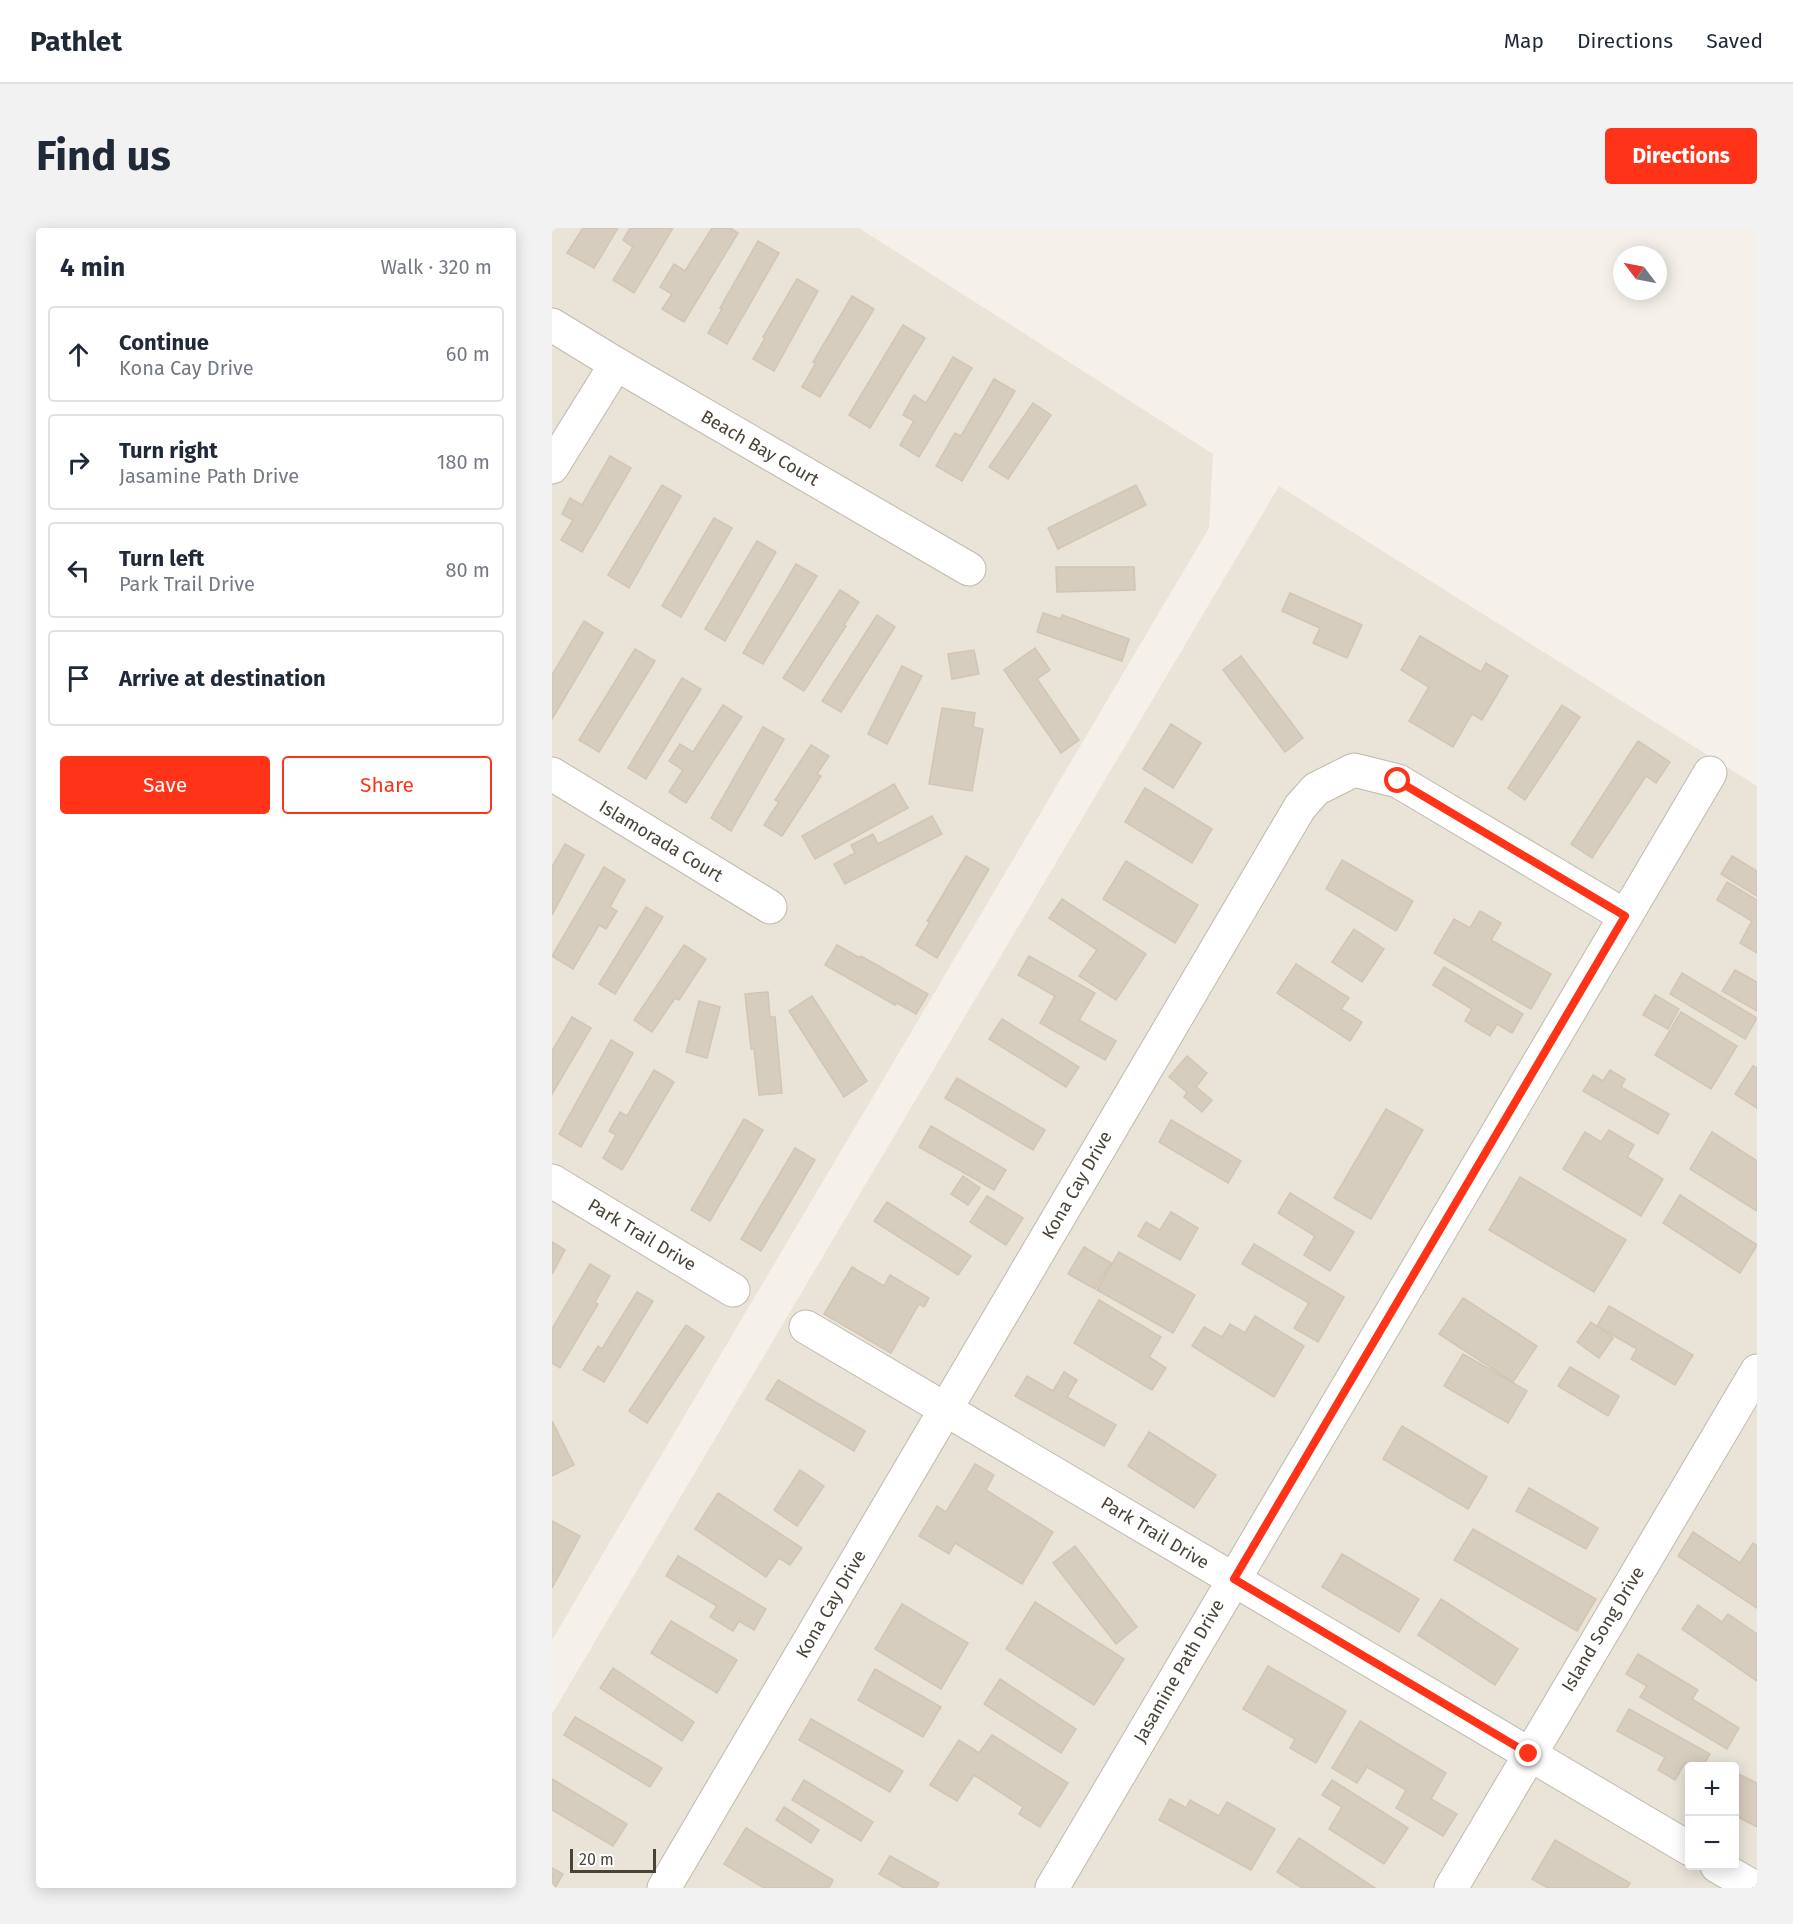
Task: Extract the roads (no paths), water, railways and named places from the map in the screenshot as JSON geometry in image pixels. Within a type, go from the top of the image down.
[{"type":"street","name":"Beach Bay Court","points":[[552,325],[969,569]]},
{"type":"street","points":[[552,467],[616,364]]},
{"type":"street","name":"Kona Cay Drive","points":[[664,1888],[1300,807],[1316,789],[1354,770],[1398,781],[1625,916]]},
{"type":"street","name":"Jasamine Path Drive","points":[[1052,1888],[1710,773]]},
{"type":"street","name":"Islamorada Court","points":[[552,774],[770,907]]},
{"type":"street","name":"Park Trail Drive","points":[[552,1180],[733,1290]]},
{"type":"street","name":"Park Trail Drive","points":[[806,1327],[1685,1847]]},
{"type":"street","name":"Island Song Drive","points":[[1451,1888],[1757,1371]]},
{"type":"street","points":[[1724,1870],[1755,1888]]}]
